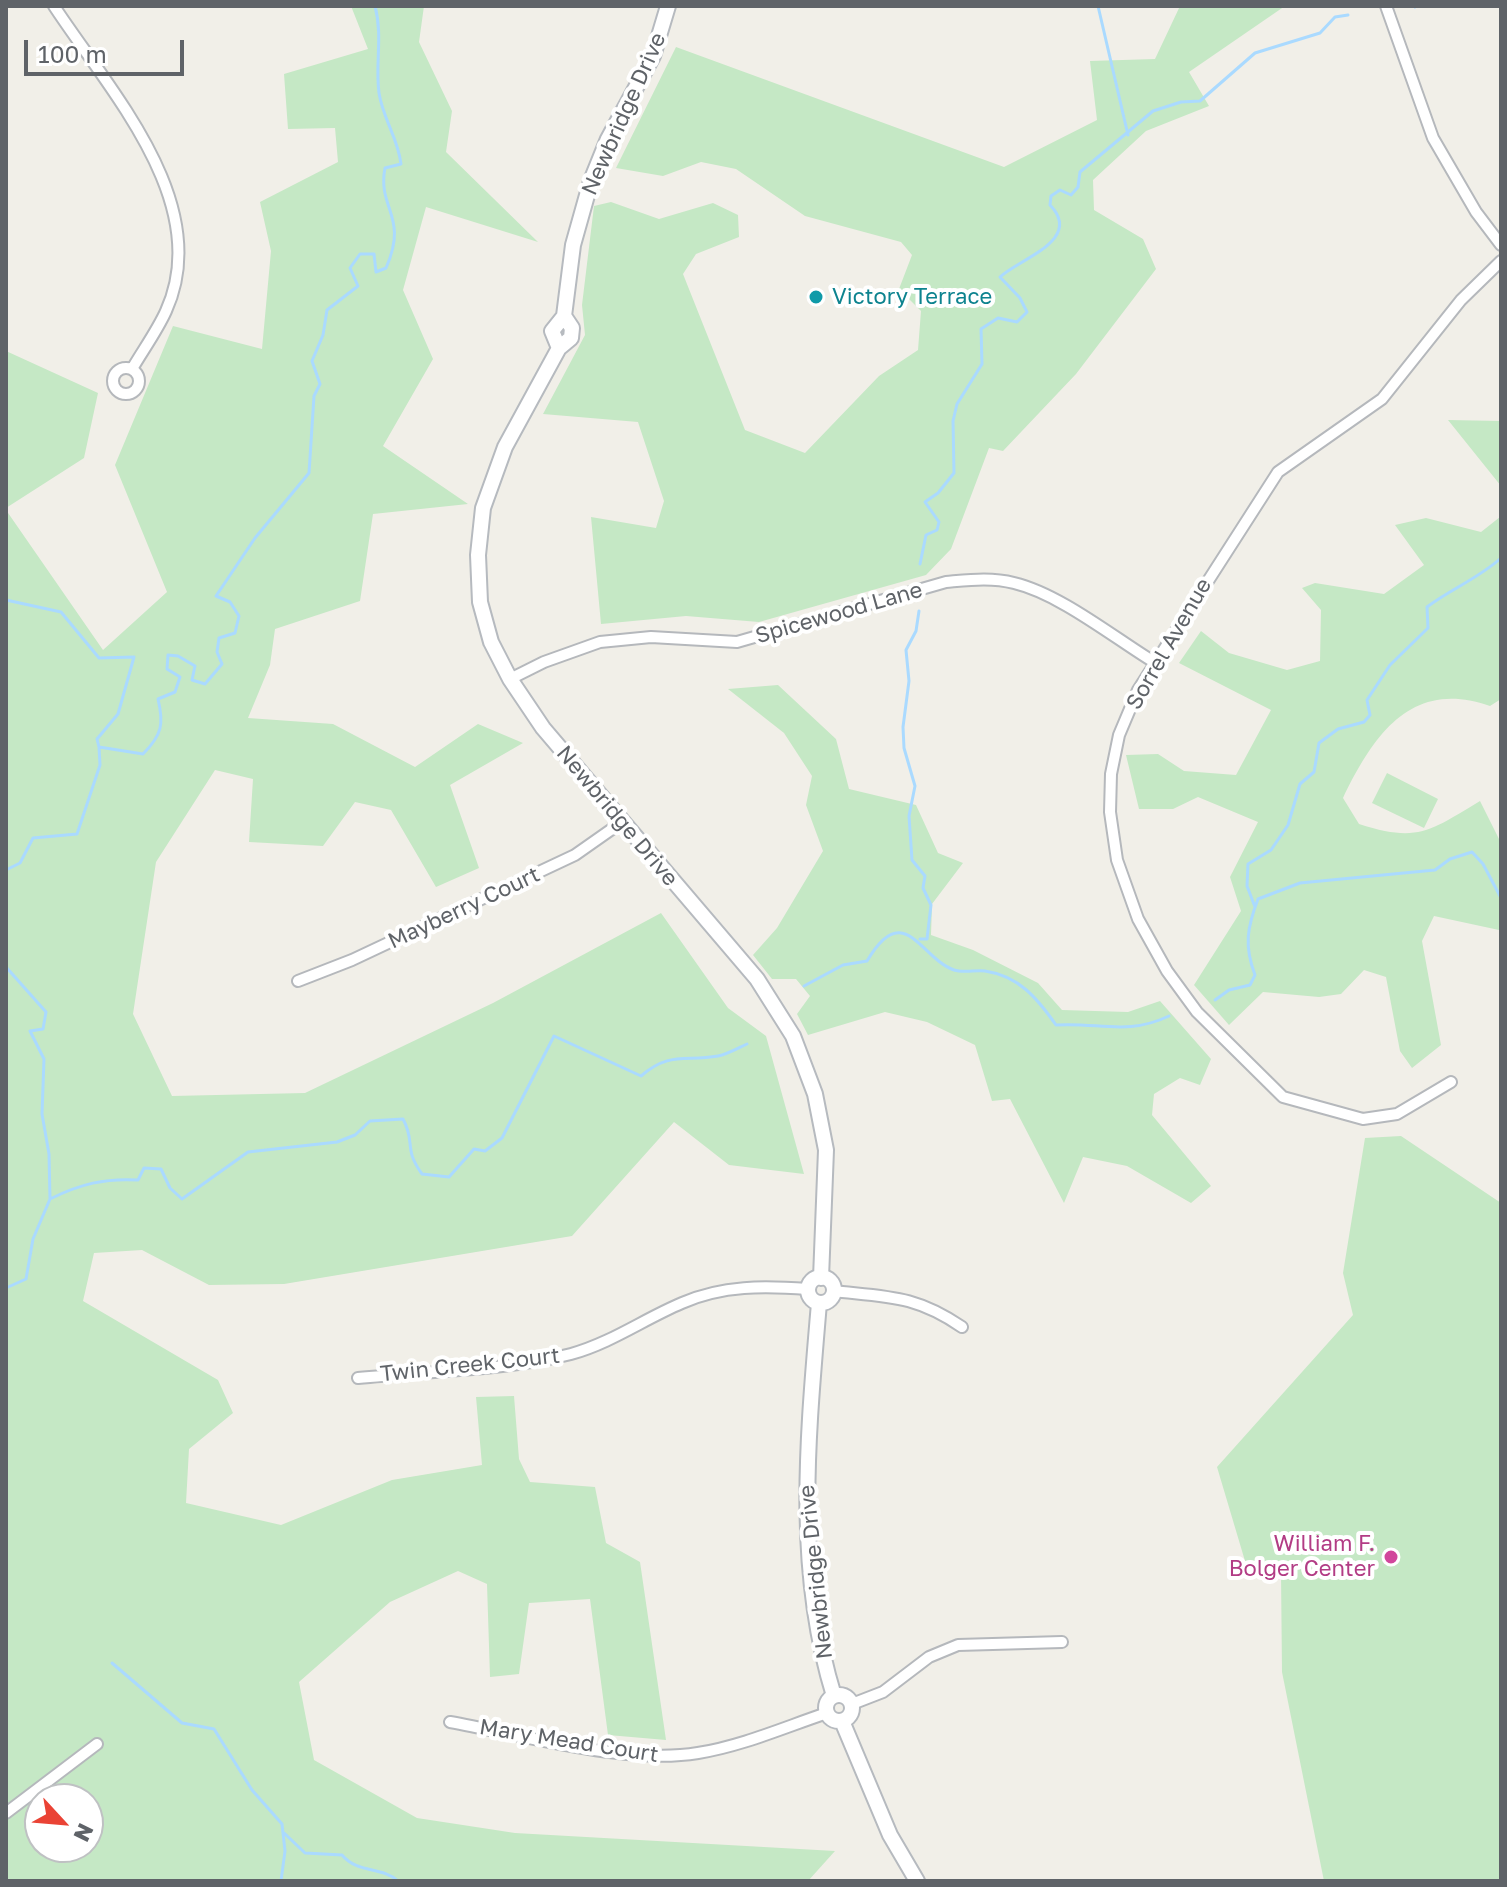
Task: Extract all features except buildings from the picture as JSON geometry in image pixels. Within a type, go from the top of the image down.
[{"type":"street","points":[[54,6],[151,153],[174,204],[177,270],[167,310],[132,369]]},
{"type":"street","name":"Newbridge Drive","points":[[668,6],[653,56],[608,139],[591,181],[573,245],[564,316],[572,335],[559,348],[505,447],[483,508],[478,555],[480,602],[491,642],[510,679],[543,728],[757,979],[793,1036],[815,1094],[826,1150],[821,1278]]},
{"type":"street","points":[[1386,6],[1433,138],[1476,212],[1501,245]]},
{"type":"street","name":"Sorrel Avenue","points":[[1451,1082],[1397,1114],[1363,1119],[1283,1097],[1197,1012],[1167,971],[1138,919],[1117,860],[1110,812],[1111,774],[1119,735],[1154,662],[1278,472],[1382,399],[1461,300],[1501,261]]},
{"type":"street","name":"Spicewood Lane","points":[[510,679],[544,662],[600,642],[651,637],[737,642],[946,582],[981,579],[1013,583],[1039,592],[1154,662]]},
{"type":"street","name":"Mayberry Court","points":[[298,981],[352,960],[575,855],[622,822]]},
{"type":"street","points":[[821,1278],[830,1282],[833,1291],[828,1301],[819,1303],[810,1297],[808,1289],[811,1281],[821,1278]]},
{"type":"street","name":"Twin Creek Court","points":[[358,1378],[570,1354],[609,1340],[682,1302],[726,1289],[759,1286],[808,1289]]},
{"type":"street","points":[[833,1291],[912,1299],[934,1308],[962,1327]]},
{"type":"street","name":"Newbridge Drive","points":[[819,1303],[805,1465],[806,1515],[819,1630],[834,1696]]},
{"type":"street","points":[[852,1704],[883,1692],[929,1657],[958,1645],[1062,1642]]},
{"type":"street","points":[[834,1696],[843,1696],[852,1704],[849,1716],[842,1721],[835,1721],[827,1713],[828,1701],[834,1696]]},
{"type":"street","name":"Mary Mead Court","points":[[450,1722],[617,1752],[666,1756],[728,1747],[827,1713]]},
{"type":"street","points":[[842,1721],[890,1835],[917,1881]]},
{"type":"street","points":[[6,1813],[97,1744]]},
{"type":"green space","points":[[351,6],[424,6],[419,42],[452,111],[446,152],[538,242],[426,207],[403,290],[433,359],[383,446],[468,504],[373,514],[360,601],[275,629],[270,665],[248,718],[333,724],[415,767],[478,724],[523,743],[450,785],[479,868],[436,887],[391,810],[355,802],[323,846],[249,842],[253,779],[215,770],[156,862],[133,1014],[172,1096],[305,1093],[493,1003],[661,913],[728,1008],[766,1036],[804,1174],[729,1165],[674,1122],[572,1236],[284,1284],[209,1285],[142,1250],[94,1253],[83,1301],[218,1380],[233,1413],[189,1449],[186,1503],[281,1525],[392,1480],[482,1465],[476,1397],[514,1396],[519,1459],[530,1482],[595,1487],[606,1543],[640,1562],[666,1740],[608,1735],[590,1599],[529,1603],[519,1674],[490,1677],[487,1584],[458,1571],[390,1602],[299,1682],[314,1760],[417,1818],[515,1833],[835,1851],[808,1881],[6,1881],[6,510],[103,650],[167,592],[115,465],[173,326],[262,349],[271,251],[260,202],[338,162],[335,128],[288,129],[284,74],[368,49]]},
{"type":"green space","points":[[1180,6],[1285,6],[1189,72],[1209,106],[1146,131],[1093,180],[1094,210],[1143,239],[1156,269],[1076,374],[1003,451],[989,448],[951,549],[926,575],[759,622],[686,616],[601,624],[591,517],[656,528],[664,501],[638,422],[543,414],[585,335],[582,305],[594,206],[611,202],[659,219],[713,203],[738,215],[739,237],[696,254],[683,274],[745,430],[805,453],[879,376],[918,350],[921,311],[899,289],[912,255],[901,242],[805,216],[736,169],[701,162],[663,176],[616,168],[676,47],[1004,167],[1097,120],[1090,61],[1155,59]]},
{"type":"green space","points":[[6,351],[98,393],[84,458],[6,508]]},
{"type":"green space","points":[[1448,420],[1501,421],[1501,486]]},
{"type":"green space","points":[[1501,486],[1501,699],[1490,706],[1462,699],[1438,700],[1417,706],[1398,718],[1382,734],[1343,798],[1359,824],[1396,833],[1423,831],[1480,801],[1501,843],[1501,937],[1499,930],[1434,916],[1422,941],[1441,1045],[1412,1068],[1400,1051],[1386,977],[1364,970],[1341,994],[1319,997],[1263,992],[1229,1025],[1194,985],[1241,911],[1230,877],[1258,822],[1198,797],[1173,809],[1139,809],[1126,755],[1158,754],[1184,771],[1236,775],[1271,710],[1179,663],[1201,631],[1229,653],[1287,670],[1320,661],[1321,610],[1302,588],[1315,583],[1384,594],[1424,565],[1395,525],[1426,518],[1481,532],[1500,517]]},
{"type":"green space","points":[[778,685],[836,739],[849,789],[916,805],[938,853],[963,863],[932,904],[931,935],[973,950],[1038,983],[1062,1010],[1128,1012],[1160,1001],[1211,1059],[1200,1085],[1180,1078],[1154,1094],[1152,1115],[1211,1186],[1191,1203],[1127,1166],[1083,1157],[1064,1203],[1010,1099],[992,1101],[975,1045],[927,1022],[885,1012],[808,1035],[797,1014],[810,996],[796,979],[772,979],[753,955],[777,928],[823,851],[806,805],[812,776],[784,733],[728,689]]},
{"type":"green space","points":[[1387,773],[1438,799],[1424,828],[1372,803]]},
{"type":"green space","name":"William F. Bolger Center","points":[[1401,1136],[1501,1203],[1501,1881],[1324,1881],[1282,1672],[1281,1573],[1263,1576],[1245,1561],[1217,1467],[1353,1315],[1343,1273],[1365,1138]]},
{"type":"waterway","points":[[6,870],[20,863],[33,838],[77,834],[100,765],[99,747],[143,754],[154,741],[161,722],[158,699],[175,692],[180,677],[167,669],[168,655],[178,656],[195,666],[192,680],[205,684],[222,664],[217,652],[219,638],[235,633],[239,616],[230,602],[216,596],[255,538],[309,473],[314,396],[320,384],[312,361],[323,335],[327,310],[358,286],[350,268],[360,254],[374,254],[376,272],[386,268],[394,236],[394,224],[385,194],[385,168],[401,164],[379,93],[375,6]]},
{"type":"waterway","points":[[1098,6],[1128,135]]},
{"type":"waterway","points":[[920,564],[926,535],[937,530],[939,522],[925,502],[938,493],[954,473],[953,421],[957,404],[982,364],[981,329],[998,318],[1017,322],[1027,312],[1020,298],[1000,277],[1054,238],[1059,228],[1058,217],[1050,205],[1051,196],[1060,190],[1071,195],[1078,187],[1080,172],[1153,111],[1181,102],[1200,101],[1255,53],[1320,33],[1335,17],[1348,15]]},
{"type":"waterway","points":[[1255,907],[1247,886],[1248,864],[1271,850],[1288,825],[1300,784],[1314,772],[1319,743],[1338,729],[1364,722],[1370,715],[1367,700],[1390,665],[1428,628],[1427,607],[1501,558]]},
{"type":"waterway","points":[[6,600],[61,612],[99,658],[134,657],[118,714],[97,739],[99,747]]},
{"type":"waterway","points":[[919,611],[916,631],[906,650],[909,681],[903,727],[904,748],[915,786],[909,816],[912,860],[925,876],[923,888],[931,905],[927,939],[920,939]]},
{"type":"waterway","points":[[1215,1000],[1229,990],[1250,985],[1255,975],[1248,937],[1258,899],[1300,883],[1435,870],[1450,859],[1472,852],[1483,864],[1501,898]]},
{"type":"waterway","points":[[804,986],[843,965],[867,961],[891,934],[902,933],[912,937],[942,964],[954,970],[985,971],[1017,983],[1034,997],[1056,1025],[1126,1027],[1169,1016]]},
{"type":"waterway","points":[[6,967],[46,1012],[43,1029],[30,1031],[44,1059],[42,1114],[49,1154],[50,1199],[33,1239],[26,1279],[6,1288]]},
{"type":"waterway","points":[[50,1199],[93,1183],[138,1180],[144,1168],[161,1169],[170,1188],[182,1199],[248,1152],[337,1142],[355,1135],[370,1121],[403,1119],[413,1158],[422,1174],[449,1177],[474,1149],[485,1151],[502,1138],[554,1036],[641,1076],[669,1060],[718,1056],[747,1044]]},
{"type":"waterway","points":[[6,1427],[6,1456]]},
{"type":"waterway","points":[[112,1663],[182,1723],[214,1729],[252,1790],[282,1824],[285,1851],[281,1881]]},
{"type":"waterway","points":[[284,1833],[305,1853],[342,1855],[355,1865],[384,1873],[398,1881]]},
{"type":"place","name":"Victory Terrace","points":[[816,297]]},
{"type":"place","name":"William F. Bolger Center","points":[[1391,1557]]}]
